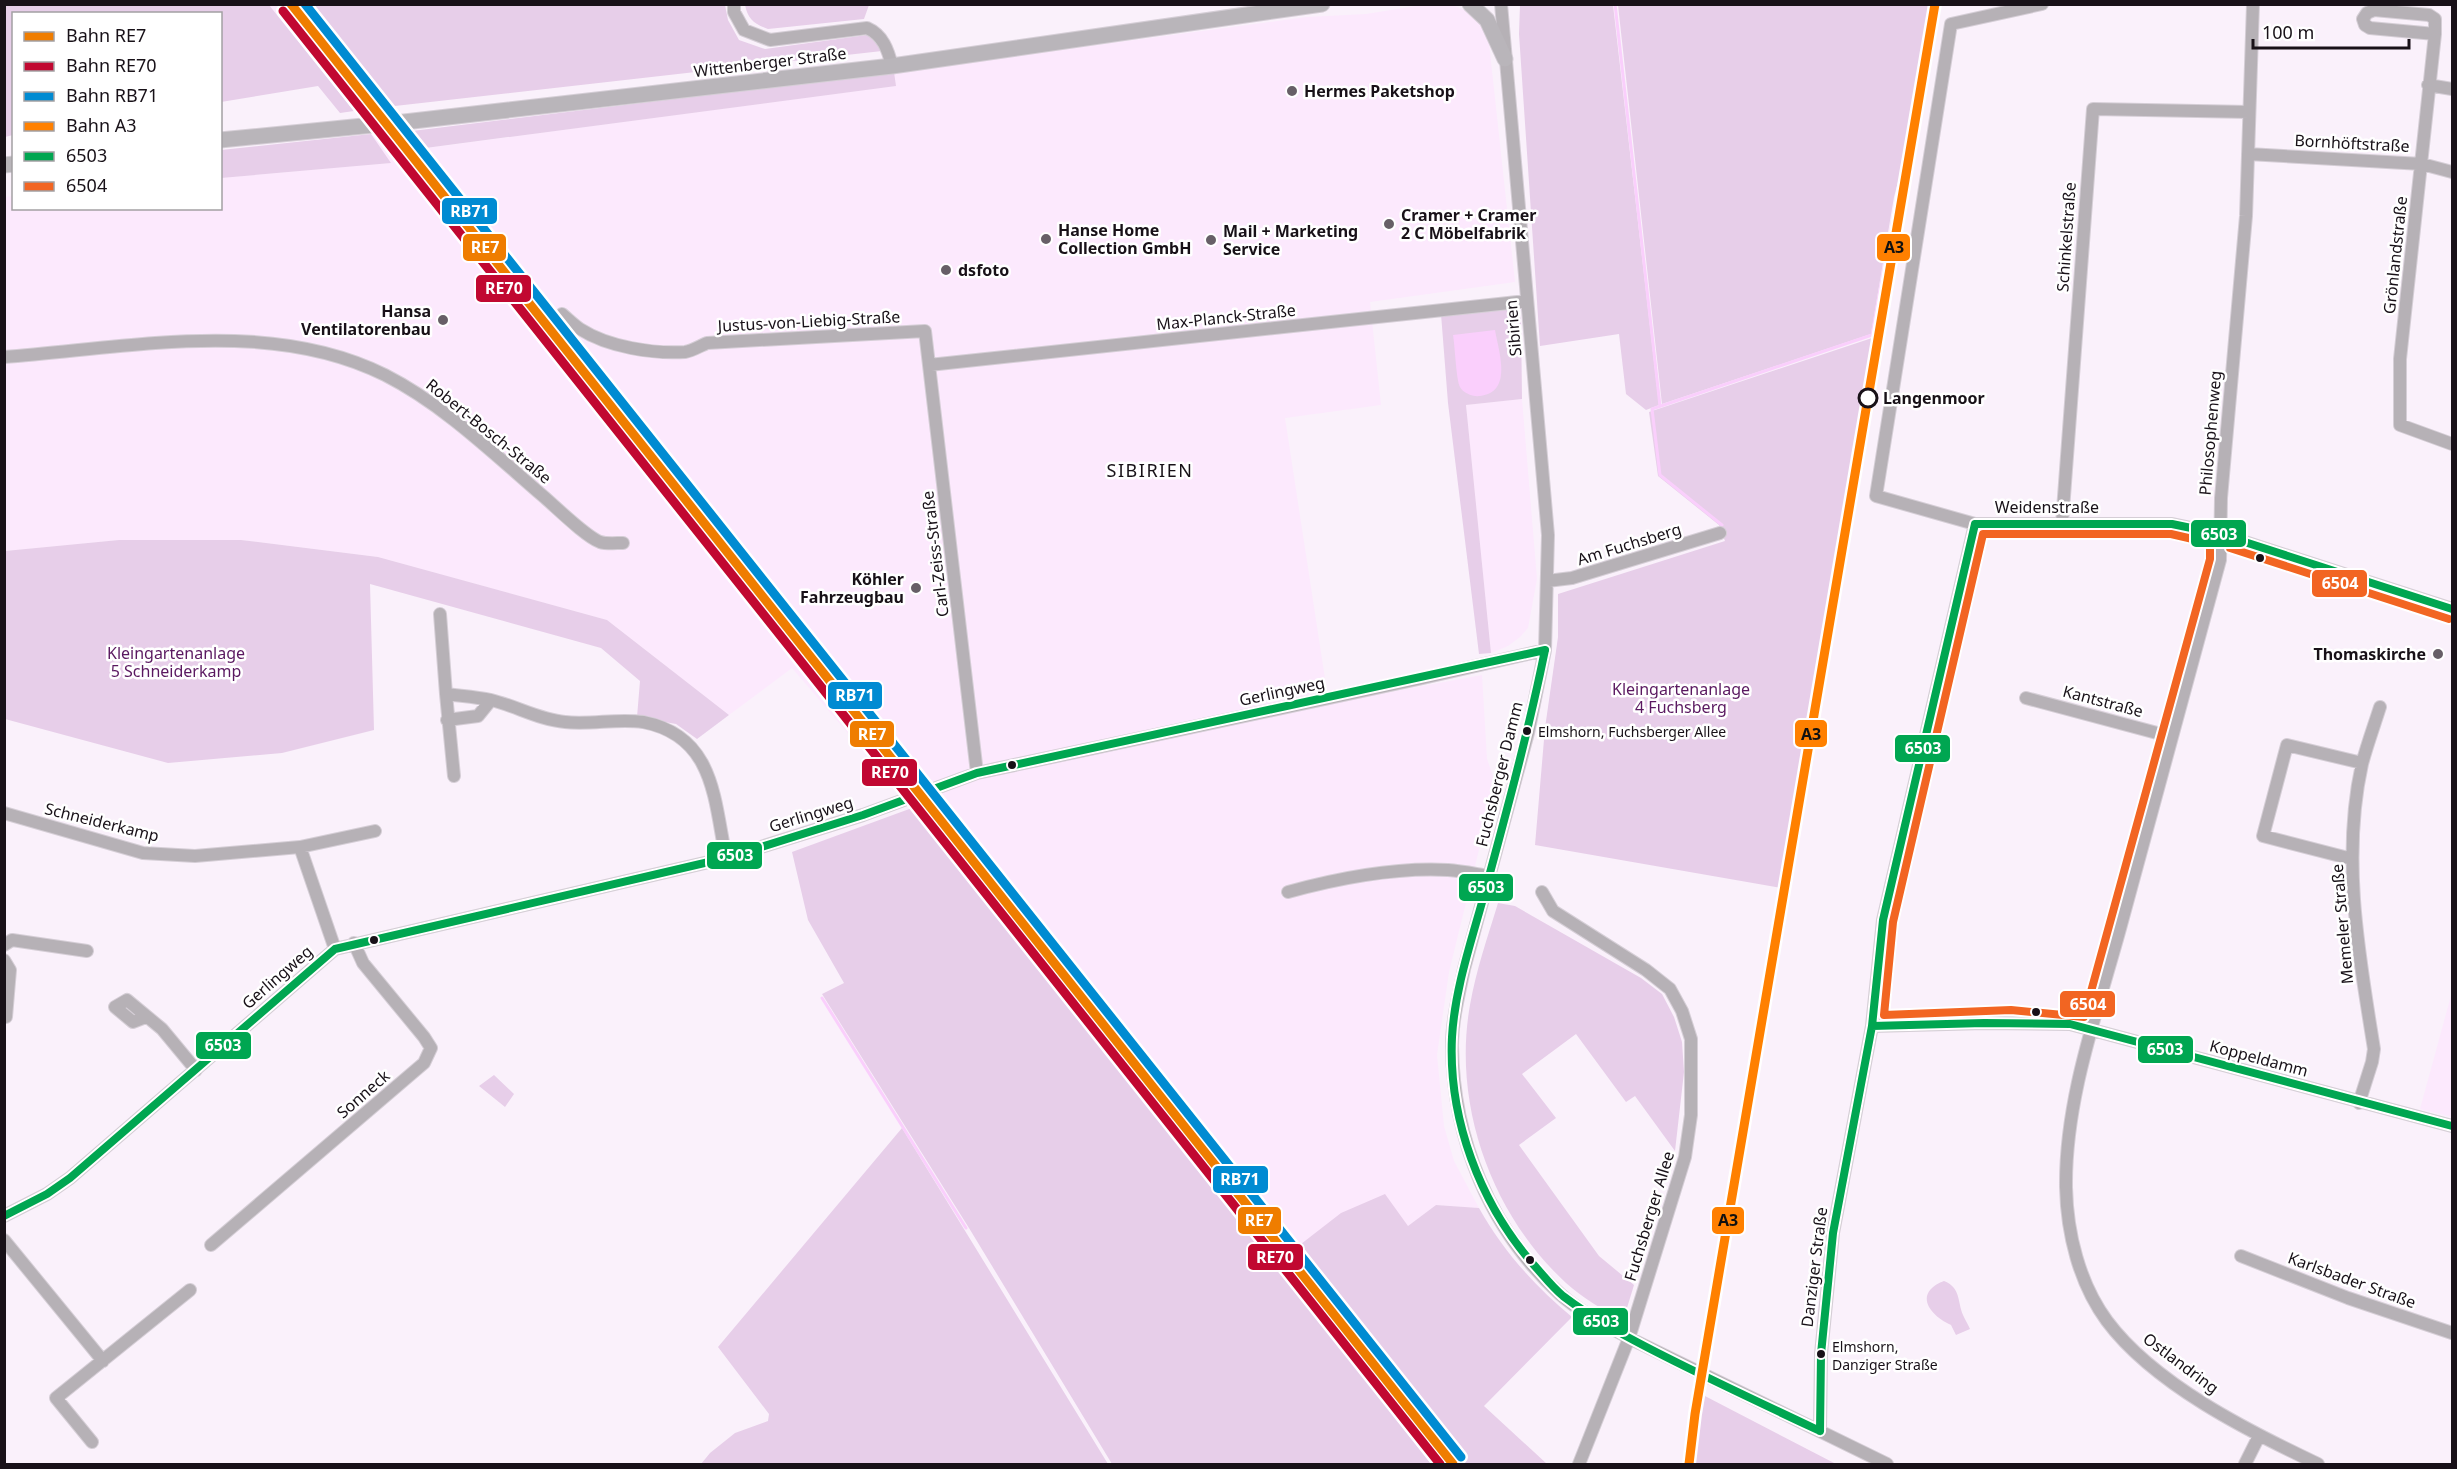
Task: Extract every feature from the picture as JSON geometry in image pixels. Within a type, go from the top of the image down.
[{"type":"main road","name":"Wittenberger Straße","points":[[222,140],[404,122],[892,66],[1322,4]]},
{"type":"main road","points":[[1470,4],[1487,20],[1505,59]]},
{"type":"street","points":[[734,4],[734,12],[744,30],[770,40],[867,28],[882,39],[892,66]]},
{"type":"street","name":"Sibirien","points":[[1501,4],[1548,535],[1545,650]]},
{"type":"street","name":"Weidenstraße","points":[[2042,4],[1951,24],[1876,496],[1975,524],[2172,524],[2220,534],[2452,607]]},
{"type":"street","name":"Philosophenweg","points":[[2092,1029],[2220,560],[2221,498],[2246,216],[2253,4]]},
{"type":"street","points":[[2374,10],[2429,15],[2435,19],[2435,34],[2370,28],[2364,25],[2363,19],[2367,13],[2374,10]]},
{"type":"street","name":"Grönlandstraße","points":[[2435,34],[2400,359],[2400,425],[2452,444]]},
{"type":"street","points":[[2428,85],[2452,89]]},
{"type":"street","name":"Schinkelstraße","points":[[2062,523],[2093,110],[2249,112]]},
{"type":"street","name":"Bornhöftstraße","points":[[2248,154],[2422,164],[2452,171]]},
{"type":"street","name":"Max-Planck-Straße","points":[[929,365],[1527,301]]},
{"type":"street","name":"Justus-von-Liebig-Straße","points":[[562,314],[580,329],[599,338],[658,351],[687,352],[707,343],[925,331]]},
{"type":"street","name":"Carl-Zeiss-Straße","points":[[925,331],[977,773]]},
{"type":"street","name":"Robert-Bosch-Straße","points":[[4,357],[222,340],[281,345],[329,354],[377,372],[414,392],[473,436],[579,527],[600,542],[623,543]]},
{"type":"street","name":"Danziger Straße","points":[[1820,1431],[1821,1354],[1833,1233],[1872,1026],[1883,920],[1975,524]]},
{"type":"street","name":"Am Fuchsberg","points":[[1548,580],[1572,578],[1720,533]]},
{"type":"street","points":[[440,614],[447,720],[454,776]]},
{"type":"street","name":"Gerlingweg","points":[[4,1216],[47,1194],[70,1178],[334,949],[726,858],[863,816],[977,773],[1545,650]]},
{"type":"street","name":"Fuchsberger Damm","points":[[1545,650],[1527,733],[1464,969],[1452,1044],[1455,1095],[1471,1162],[1499,1219],[1529,1261],[1561,1294],[1590,1316],[1701,1375],[1887,1464]]},
{"type":"street","points":[[446,694],[491,700],[564,722],[642,722],[673,732],[691,745],[704,763],[709,776],[726,858]]},
{"type":"street","name":"Kantstraße","points":[[2026,698],[2172,737]]},
{"type":"street","points":[[447,720],[478,716],[491,700]]},
{"type":"street","name":"Memeler Straße","points":[[2359,1103],[2374,1049],[2357,944],[2352,859],[2362,763],[2380,707]]},
{"type":"street","points":[[2352,859],[2263,836],[2287,745],[2362,763]]},
{"type":"street","name":"Schneiderkamp","points":[[4,813],[143,853],[195,856],[300,847],[375,831]]},
{"type":"street","points":[[300,847],[334,949]]},
{"type":"street","points":[[1288,892],[1333,880],[1409,871],[1448,870],[1490,876]]},
{"type":"street","name":"Fuchsberger Allee","points":[[1542,892],[1553,911],[1646,970],[1670,989],[1682,1011],[1691,1039],[1691,1115],[1686,1157],[1629,1338],[1579,1464]]},
{"type":"street","points":[[4,945],[12,940],[87,951]]},
{"type":"street","name":"Sonneck","points":[[211,1245],[424,1063],[431,1048],[363,963],[354,943]]},
{"type":"street","points":[[4,960],[10,970],[6,1017]]},
{"type":"street","points":[[146,1017],[162,1029],[196,1070]]},
{"type":"street","name":"Koppeldamm","points":[[1872,1026],[1984,1023],[2070,1024],[2452,1126]]},
{"type":"street","name":"Ostlandring","points":[[2092,1029],[2076,1095],[2067,1162],[2069,1221],[2084,1280],[2106,1320],[2134,1351],[2183,1389],[2259,1436],[2318,1464]]},
{"type":"street","points":[[4,1240],[103,1361]]},
{"type":"street","name":"Karlsbader Straße","points":[[2241,1256],[2348,1298],[2452,1333]]},
{"type":"street","points":[[92,1442],[56,1398],[190,1290]]},
{"type":"street","points":[[2245,1464],[2259,1436]]},
{"type":"shaded area","points":[[1428,4],[1452,5],[1467,11],[1482,25],[1489,43],[1515,282],[1370,302],[1381,405],[1285,418],[1326,685],[1326,704],[1482,675],[1487,759],[1493,776],[1489,809],[1449,972],[1437,1055],[1444,1126],[1454,1161],[1479,1208],[1436,1205],[1408,1226],[1292,1251],[1461,1464],[1431,1464],[1142,1093],[912,808],[792,668],[729,715],[607,620],[378,557],[241,540],[119,540],[5,551],[5,197],[12,196],[12,210],[222,210],[222,178],[390,163],[354,111],[269,5],[304,5],[419,149],[895,86],[894,72],[1307,17],[1366,14]]},
{"type":"shaded area","points":[[1495,330],[1501,360],[1497,387],[1490,393],[1480,396],[1468,394],[1461,389],[1459,383],[1453,335]]},
{"type":"shaded area","points":[[1522,399],[1537,579],[1528,628],[1508,646],[1491,653],[1466,405]]},
{"type":"shaded area","points":[[1845,502],[1855,503],[1847,556],[1708,1362],[1699,1358],[1781,888]]},
{"type":"shaded area","points":[[2452,992],[2452,1117],[2420,1109]]},
{"type":"shaded area","points":[[1694,1388],[1703,1395],[1694,1464],[1683,1464]]},
{"type":"green space","points":[[5,4],[269,5],[354,111],[340,113],[318,86],[222,102],[222,12],[12,12],[12,135],[5,137]]},
{"type":"green space","points":[[745,4],[869,5],[864,19],[768,29],[752,20]]},
{"type":"green space","points":[[304,5],[725,5],[728,20],[739,40],[765,49],[867,35],[876,41],[882,51],[386,107]]},
{"type":"green space","points":[[1520,5],[1613,5],[1659,405],[1646,410],[1626,394],[1619,334],[1540,346],[1519,34]]},
{"type":"green space","points":[[1618,5],[1930,5],[1906,152],[1894,197],[1871,334],[1662,404]]},
{"type":"green space","points":[[894,72],[896,86],[418,149],[404,132]]},
{"type":"green space","points":[[371,134],[391,163],[222,178],[222,150]]},
{"type":"green space","points":[[1506,309],[1521,318],[1522,399],[1466,405],[1491,653],[1479,654],[1448,403],[1441,314]]},
{"type":"green space","name":"Kleingartenanlage 4 Fuchsberg","points":[[1872,338],[1781,888],[1535,845],[1545,728],[1558,637],[1558,594],[1725,541],[1719,525],[1658,476],[1649,412]]},
{"type":"green space","name":"Kleingartenanlage 5 Schneiderkamp","points":[[119,540],[241,540],[378,557],[607,620],[729,715],[697,739],[676,724],[637,717],[640,681],[601,648],[370,584],[374,730],[282,753],[168,763],[5,719],[5,551]]},
{"type":"green space","points":[[912,808],[1160,1117],[1431,1464],[1112,1464],[969,1228],[822,994],[844,983],[808,920],[792,852]]},
{"type":"green space","points":[[1498,903],[1515,906],[1641,978],[1662,994],[1674,1017],[1682,1042],[1684,1072],[1675,1151],[1635,1096],[1626,1102],[1576,1034],[1522,1074],[1556,1118],[1519,1145],[1599,1256],[1634,1285],[1623,1321],[1566,1283],[1540,1256],[1517,1225],[1498,1192],[1484,1156],[1473,1119],[1467,1081],[1466,1043],[1470,1005],[1482,953]]},
{"type":"green space","points":[[494,1075],[514,1094],[505,1107],[479,1086]]},
{"type":"green space","points":[[902,1128],[1108,1464],[701,1464],[710,1453],[735,1433],[768,1421],[769,1414],[718,1347]]},
{"type":"green space","points":[[1385,1194],[1408,1226],[1436,1205],[1479,1208],[1498,1239],[1520,1267],[1572,1317],[1484,1406],[1547,1464],[1461,1464],[1292,1251],[1341,1213]]},
{"type":"green space","points":[[1944,1281],[1956,1291],[1970,1329],[1956,1335],[1951,1325],[1936,1316],[1928,1304],[1929,1292],[1934,1286]]},
{"type":"green space","points":[[1703,1395],[1836,1464],[1694,1464]]},
{"type":"waterway","points":[[1615,4],[1660,406]]},
{"type":"waterway","points":[[1722,525],[1660,475],[1652,409],[1872,335],[1896,201]]},
{"type":"waterway","points":[[822,998],[966,1228]]},
{"type":"rail line","name":"RE7","points":[[291,4],[1453,1464]]},
{"type":"rail line","name":"RB71","points":[[305,4],[1461,1457]]},
{"type":"rail line","name":"A3","points":[[1689,1464],[1695,1414],[1935,4]]},
{"type":"rail line","name":"RE70","points":[[283,11],[1440,1464]]},
{"type":"transit line","name":"6503","points":[[1975,524],[2172,524],[2220,534],[2452,609]]},
{"type":"transit line","name":"6503","points":[[1820,1431],[1821,1354],[1833,1233],[1872,1026],[1883,920],[1975,524]]},
{"type":"transit line","name":"6504","points":[[1983,534],[2171,534],[2210,543],[2210,559],[2084,1017],[2011,1010],[1884,1015],[1893,922],[1983,534]]},
{"type":"transit line","name":"6504","points":[[2230,548],[2449,619]]},
{"type":"transit line","name":"6503","points":[[1545,650],[1518,767],[1461,979],[1454,1018],[1452,1068],[1462,1129],[1471,1158],[1497,1214],[1514,1240],[1563,1296],[1603,1323],[1645,1346],[1820,1431]]},
{"type":"transit line","name":"6503","points":[[4,1216],[47,1194],[70,1178],[335,949],[726,858],[863,815],[977,773],[1545,650]]},
{"type":"transit line","name":"6503","points":[[1872,1026],[1984,1023],[2070,1024],[2452,1126]]},
{"type":"place","name":"Hermes Paketshop","points":[[1292,91]]},
{"type":"place","name":"Cramer + Cramer 2 C Möbelfabrik","points":[[1389,224]]},
{"type":"place","name":"Hanse Home Collection GmbH","points":[[1046,239]]},
{"type":"place","name":"Mail + Marketing Service","points":[[1211,240]]},
{"type":"place","name":"dsfoto","points":[[946,270]]},
{"type":"place","name":"Hansa Ventilatorenbau","points":[[443,320]]},
{"type":"place","name":"Langenmoor","points":[[1868,398]]},
{"type":"place","name":"Köhler Fahrzeugbau","points":[[916,588]]},
{"type":"place","name":"Thomaskirche","points":[[2438,654]]},
{"type":"place","name":"Elmshorn, Fuchsberger Allee","points":[[1527,731]]},
{"type":"place","name":"Elmshorn, Danziger Straße","points":[[1821,1354]]},
{"type":"district","name":"SIBIRIEN","points":[[1150,470]]}]
